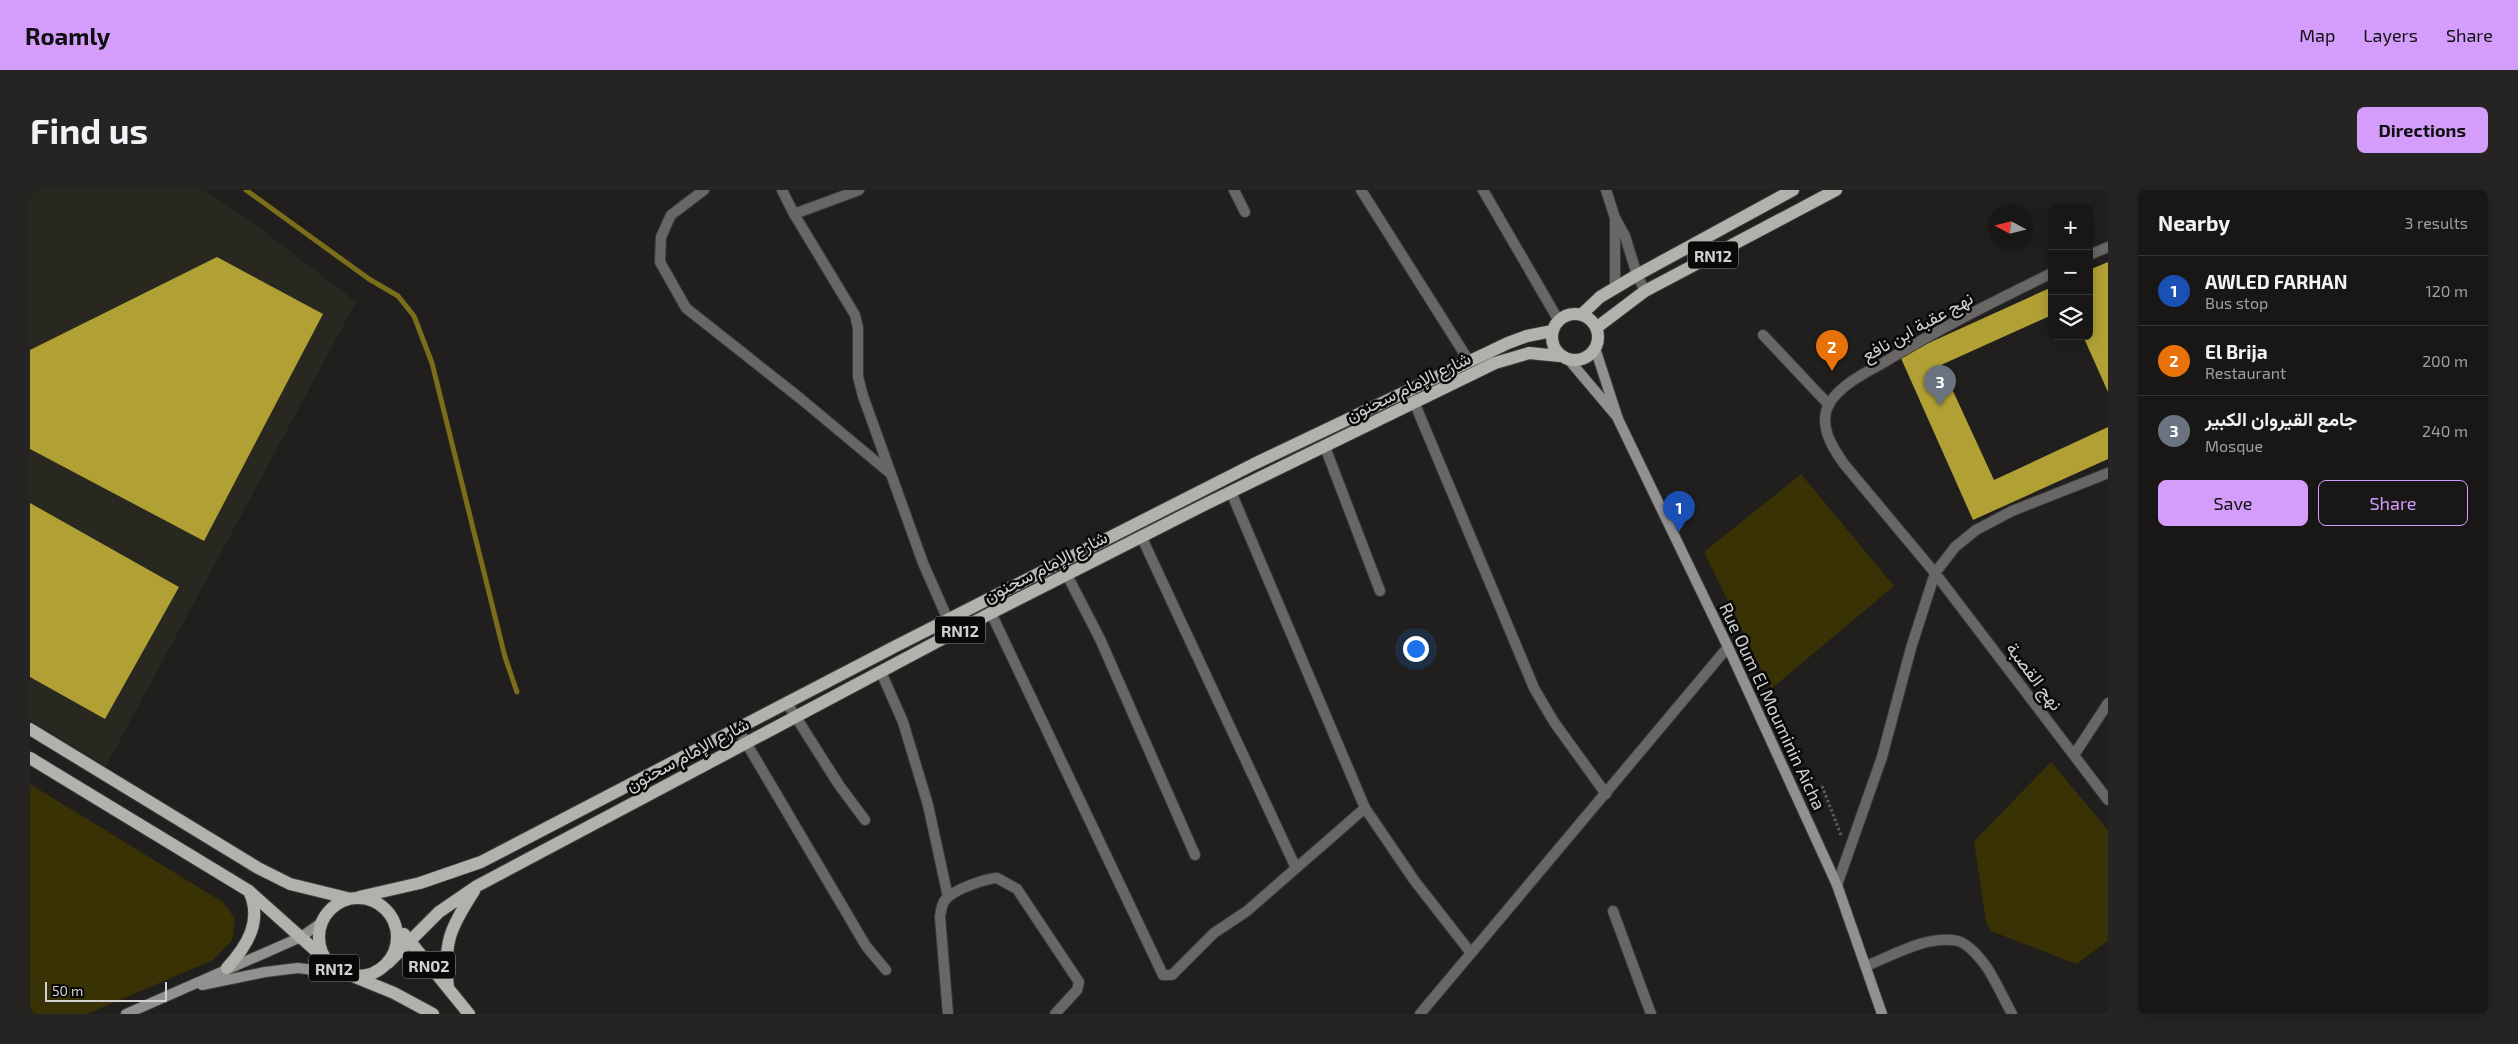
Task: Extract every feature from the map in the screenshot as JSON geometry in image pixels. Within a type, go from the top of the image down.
[{"type":"main road","name":"RN12","points":[[1556,326],[1573,314],[1581,315],[1600,297],[1637,275],[1793,190]]},
{"type":"main road","name":"RN12","points":[[1596,328],[1645,290],[1836,190]]},
{"type":"main road","points":[[1581,315],[1590,320],[1596,328],[1598,338],[1595,348]]},
{"type":"main road","name":"شارع الإمام سحنون","points":[[353,898],[420,883],[480,862],[1254,464],[1469,361],[1526,336],[1556,326]]},
{"type":"main road","points":[[1556,326],[1552,340],[1565,358]]},
{"type":"main road","name":"RN12","points":[[1565,358],[1580,360],[1589,356],[1595,348]]},
{"type":"main road","name":"شارع الإمام سحنون","points":[[388,963],[439,912],[477,886],[991,613],[1141,536],[1510,357],[1529,353],[1565,358]]},
{"type":"main road","points":[[30,729],[258,868],[290,884],[353,898],[371,899],[382,905],[391,915],[396,926],[398,939],[388,963]]},
{"type":"main road","points":[[30,758],[248,891],[325,960]]},
{"type":"main road","points":[[448,988],[445,960],[448,938],[457,917],[477,886]]},
{"type":"main road","points":[[227,968],[246,944],[254,927],[254,905],[248,891]]},
{"type":"main road","name":"RN12","points":[[353,898],[336,904],[326,912],[321,923],[318,936],[325,960],[334,968],[349,975],[366,976],[378,971],[388,963]]},
{"type":"main road","name":"RN02","points":[[391,915],[409,942],[469,1014]]},
{"type":"main road","name":"RN02","points":[[349,975],[394,993],[433,1014]]},
{"type":"street","points":[[704,190],[671,215],[661,237],[660,262],[686,308],[801,399],[892,475]]},
{"type":"street","points":[[782,190],[794,214],[855,315],[858,328],[858,377],[923,563],[948,620]]},
{"type":"street","points":[[794,214],[859,190]]},
{"type":"street","points":[[1234,190],[1245,212]]},
{"type":"street","points":[[1361,190],[1469,361]]},
{"type":"street","points":[[1482,190],[1556,326]]},
{"type":"street","points":[[1606,190],[1615,218],[1625,236],[1637,275],[1645,290]]},
{"type":"street","points":[[1615,218],[1615,288]]},
{"type":"street","points":[[2093,253],[2108,247]]},
{"type":"street","name":"نهج عقبة ابن نافع","points":[[1829,405],[1837,394],[1857,378],[1925,337],[2048,275]]},
{"type":"street","points":[[1763,335],[1829,405],[1826,416],[1826,431],[1831,445],[1844,464],[1935,573]]},
{"type":"street","name":"Rue Oum El Mouminin Aicha","points":[[1595,348],[1618,419],[1728,647],[1837,885],[1882,1014]]},
{"type":"street","name":"Rue Oum El Mouminin Aicha","points":[[1565,358],[1618,419]]},
{"type":"street","points":[[1409,390],[1534,688],[1554,722],[1606,794]]},
{"type":"street","points":[[1325,447],[1380,591]]},
{"type":"street","points":[[1837,885],[1882,757],[1911,648],[1935,573],[1956,547],[1976,530],[2012,511],[2108,474]]},
{"type":"street","points":[[1231,492],[1365,808],[1414,880],[1471,953]]},
{"type":"street","points":[[1141,536],[1296,868]]},
{"type":"street","name":"نهج القصبة","points":[[1935,573],[2108,800]]},
{"type":"street","points":[[1067,575],[1100,639],[1195,855]]},
{"type":"street","points":[[991,613],[1162,974],[1172,975],[1214,933],[1247,911],[1365,808]]},
{"type":"street","points":[[1420,1014],[1728,647]]},
{"type":"street","points":[[881,672],[903,722],[928,805],[948,897]]},
{"type":"street","points":[[788,703],[839,785],[865,820]]},
{"type":"street","points":[[2074,755],[2108,703]]},
{"type":"street","points":[[738,729],[866,946],[886,970]]},
{"type":"street","points":[[948,1014],[940,917],[943,904],[948,897],[989,879],[997,878],[1016,889],[1079,982],[1077,990],[1054,1014]]},
{"type":"street","points":[[1613,911],[1651,1014]]},
{"type":"street","points":[[126,1014],[187,989],[227,968],[301,937],[321,923]]},
{"type":"street","points":[[1866,966],[1924,943],[1943,940],[1959,941],[1971,949],[1988,968],[2012,1014]]},
{"type":"street","points":[[187,989],[246,975],[298,968],[349,975]]},
{"type":"path","points":[[1822,786],[1848,853]]},
{"type":"shaded area","points":[[30,190],[205,190],[261,229],[356,302],[106,766],[30,720]]},
{"type":"shaded area","points":[[1801,474],[1894,586],[1771,689],[1704,552]]},
{"type":"shaded area","points":[[2051,762],[2108,830],[2108,941],[2076,964],[1991,931],[1986,921],[1974,841]]},
{"type":"shaded area","points":[[30,784],[224,903],[235,919],[232,940],[213,960],[87,1014],[30,1014]]},
{"type":"building","points":[[217,257],[323,314],[204,541],[30,449],[30,350]]},
{"type":"building","points":[[2108,262],[2108,392],[2085,340],[2093,340],[2093,268]]},
{"type":"building","points":[[2048,289],[2048,317],[1941,365],[1994,480],[2108,427],[2108,459],[1973,520],[1900,356]]},
{"type":"building","points":[[30,503],[179,587],[105,719],[30,677]]},
{"type":"waterway","points":[[246,190],[369,279],[398,296],[414,316],[432,363],[505,657],[517,692]]},
{"type":"place","name":"El Brija","points":[[1832,371]]},
{"type":"place","name":"جامع القيروان الكبير","points":[[1940,406]]},
{"type":"place","name":"AWLED FARHAN","points":[[1679,532]]}]
